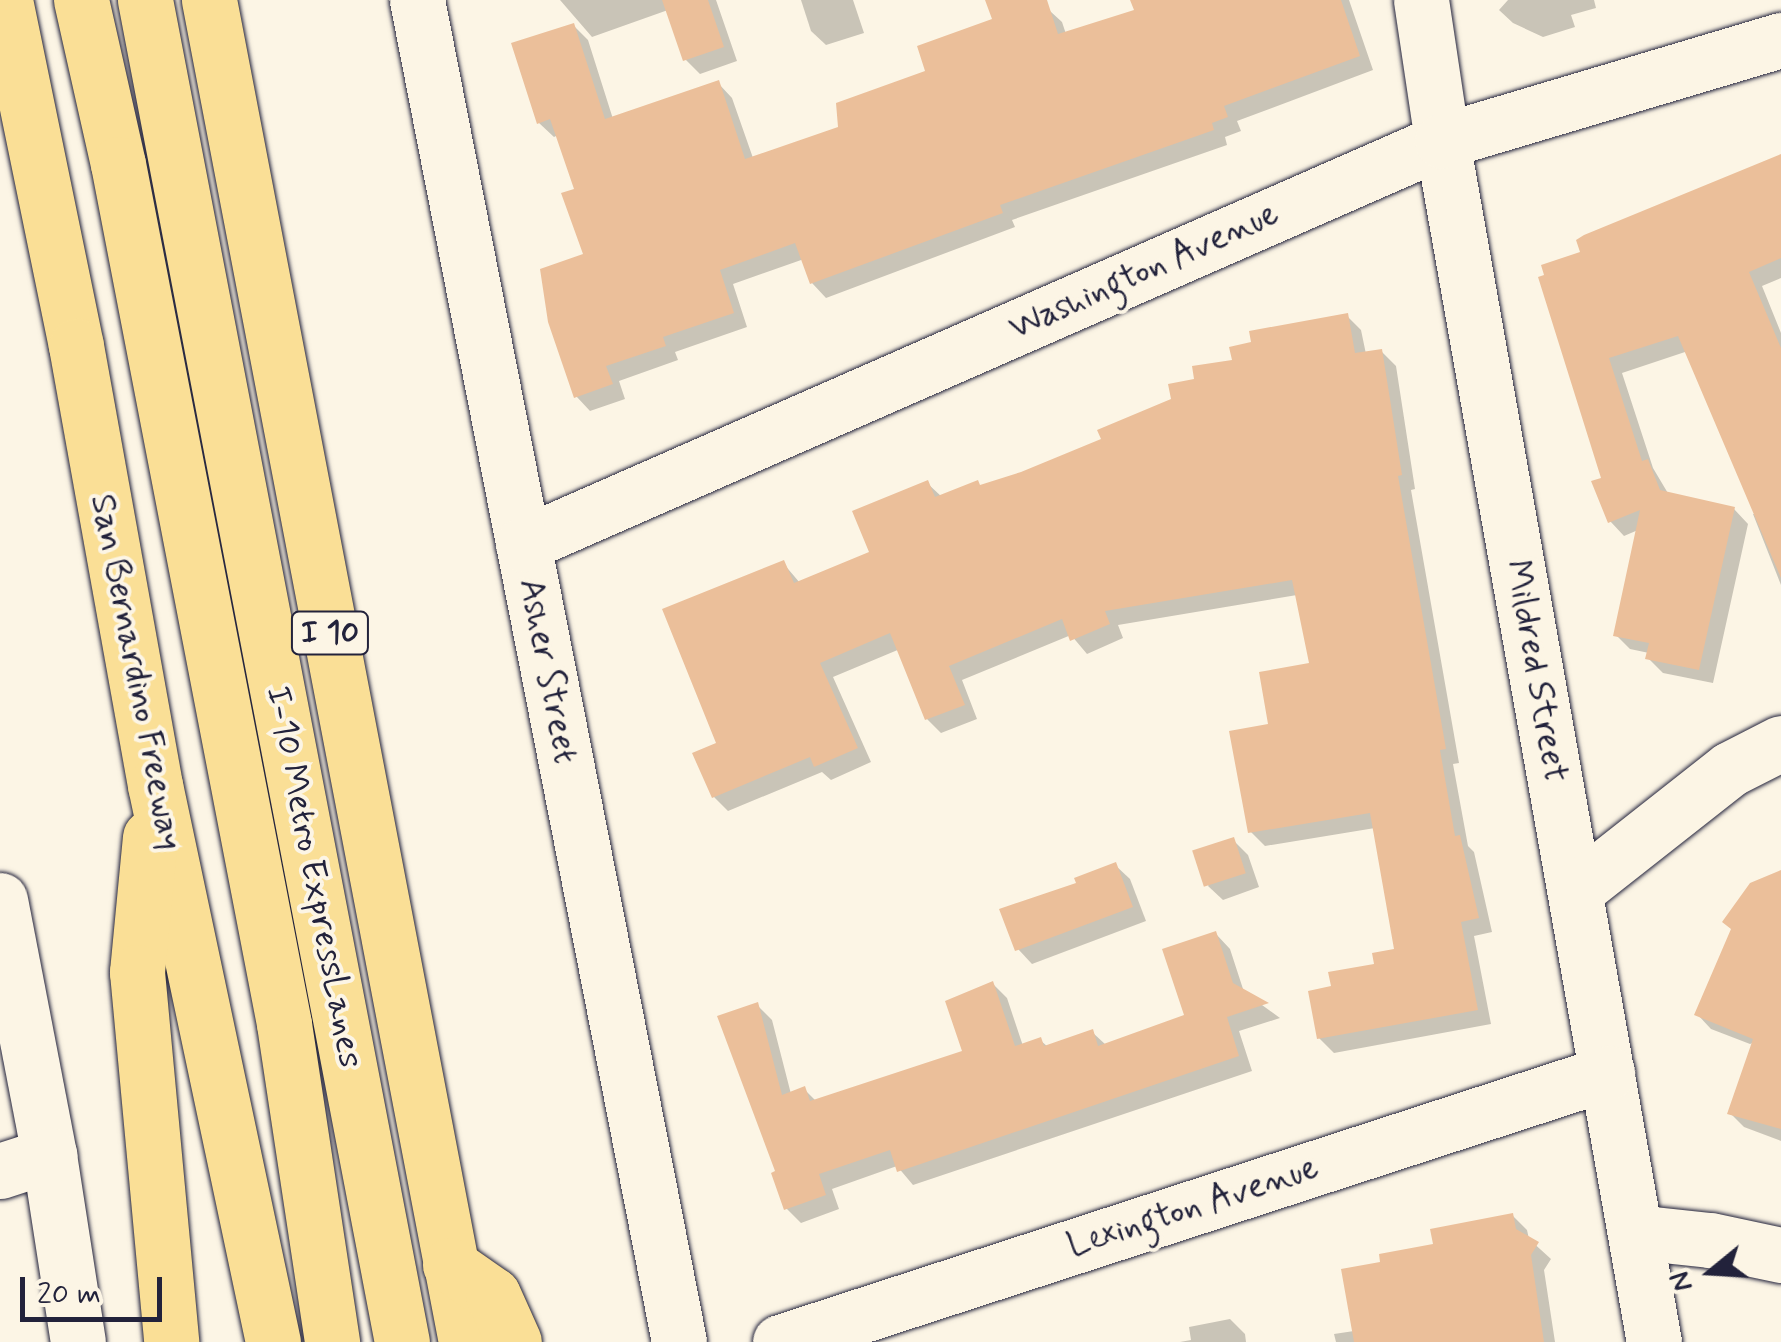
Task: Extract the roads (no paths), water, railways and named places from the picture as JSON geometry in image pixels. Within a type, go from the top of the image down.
[{"type":"highway","name":"San Bernardino Freeway","points":[[5,0],[76,346],[155,784],[273,1342]]},
{"type":"highway","name":"I-10 Metro ExpressLanes","points":[[81,0],[118,164],[284,1024],[332,1342]]},
{"type":"highway","name":"I-10 Metro ExpressLanes","points":[[145,0],[400,1334]]},
{"type":"highway","name":"I 10","points":[[210,0],[476,1310]]},
{"type":"highway","points":[[155,784],[137,972],[171,1342]]},
{"type":"street","name":"Asher Street","points":[[417,0],[679,1342]]},
{"type":"street","name":"Mildred Street","points":[[1421,0],[1442,141],[1654,1342]]},
{"type":"street","name":"Washington Avenue","points":[[523,544],[1442,141],[1781,40]]},
{"type":"street","points":[[1575,891],[1730,769],[1781,743]]},
{"type":"street","points":[[0,900],[24,1163],[78,1342]]},
{"type":"street","name":"Lexington Avenue","points":[[780,1342],[1607,1073]]},
{"type":"street","points":[[1636,1232],[1710,1240],[1781,1254]]}]
